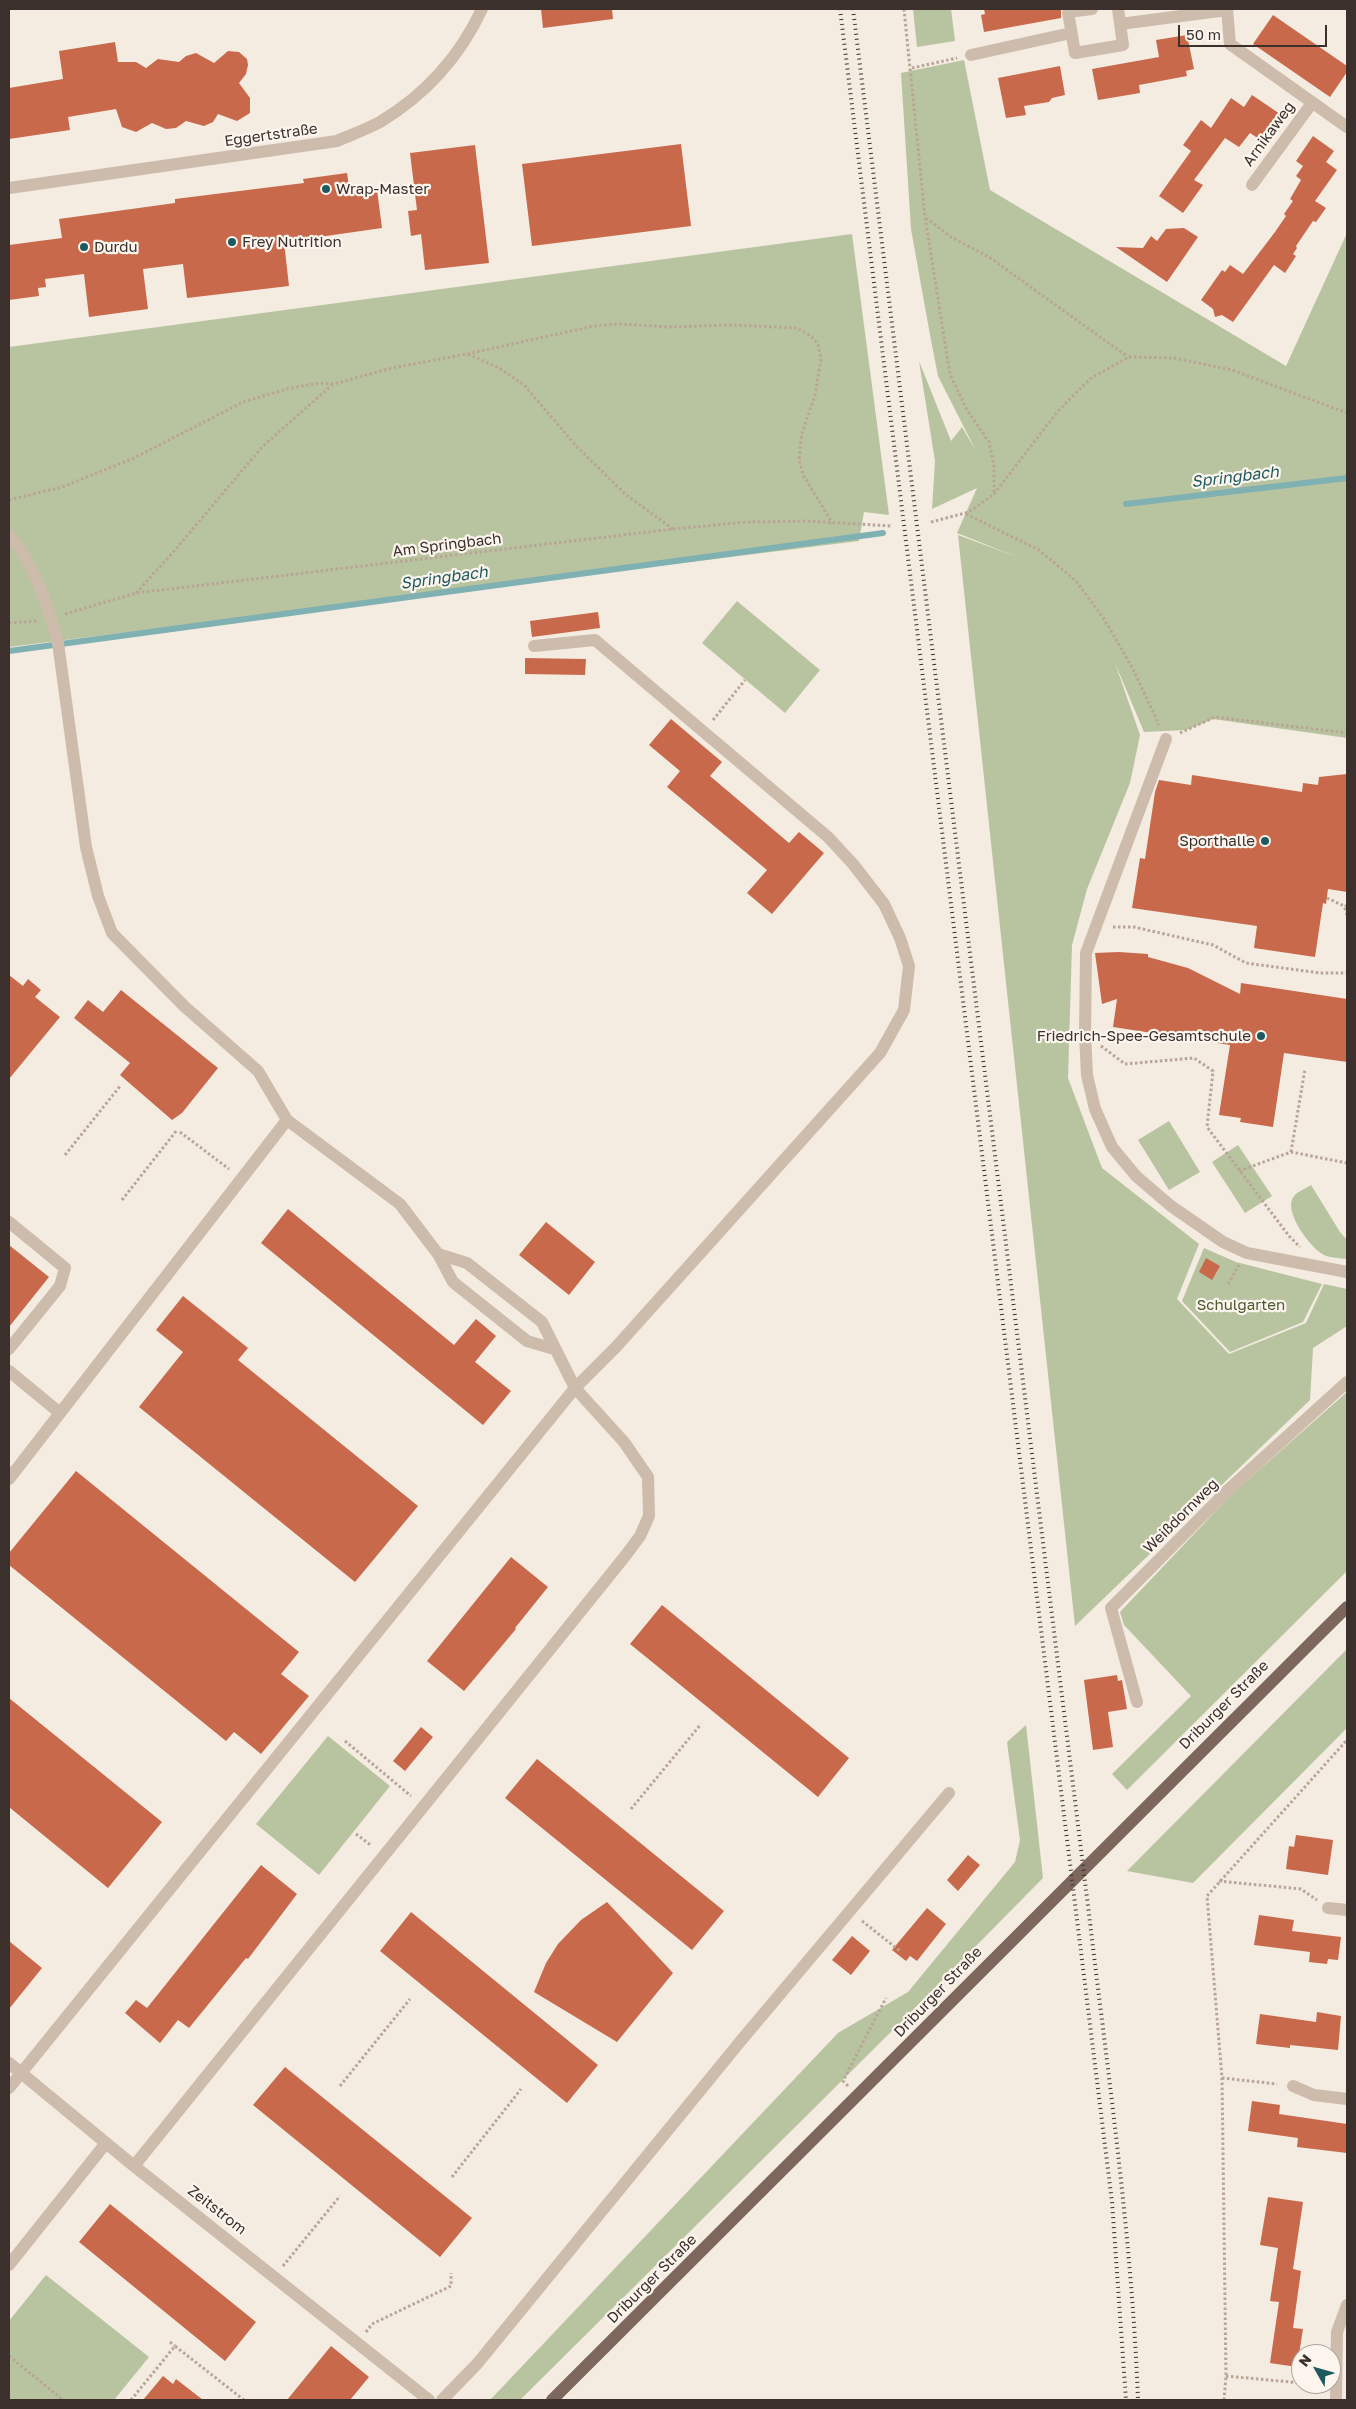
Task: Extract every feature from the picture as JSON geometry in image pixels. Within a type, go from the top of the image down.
[{"type":"main road","name":"Driburger Straße","points":[[552,2400],[858,2098],[1148,1804],[1347,1607]]},
{"type":"street","name":"Eggertstraße","points":[[9,188],[338,141],[380,122],[435,80],[468,37],[482,9]]},
{"type":"street","points":[[1092,9],[1068,12],[1074,53],[1123,45],[1118,9]]},
{"type":"street","name":"Arnikaweg","points":[[1120,24],[1227,9],[1230,44],[1347,127]]},
{"type":"street","points":[[971,55],[1071,33]]},
{"type":"street","name":"Arnikaweg","points":[[1252,185],[1312,103]]},
{"type":"street","points":[[9,534],[33,573],[51,617],[59,649],[86,847],[98,896],[112,933],[184,1006],[258,1071],[287,1120],[400,1204],[438,1254],[453,1282],[527,1341],[554,1349]]},
{"type":"street","points":[[9,2088],[575,1388],[623,1340],[880,1053],[904,1010],[909,966],[900,938],[884,904],[853,864],[828,837],[595,640],[534,646]]},
{"type":"street","points":[[1166,739],[1086,953],[1085,1034],[1087,1075],[1095,1109],[1112,1147],[1136,1176],[1170,1206],[1224,1242],[1246,1253],[1347,1272]]},
{"type":"street","points":[[9,1478],[287,1120]]},
{"type":"street","points":[[9,1222],[65,1268],[60,1286],[9,1349]]},
{"type":"street","points":[[134,2166],[626,1555],[640,1536],[649,1516],[648,1477],[624,1442],[575,1388],[542,1322],[467,1263],[438,1254]]},
{"type":"street","points":[[9,1371],[60,1413]]},
{"type":"street","name":"Weißdornweg","points":[[1137,1702],[1111,1608],[1228,1490],[1347,1382]]},
{"type":"street","points":[[442,2400],[490,2348],[949,1793]]},
{"type":"street","points":[[1328,1908],[1347,1910]]},
{"type":"street","name":"Zeitstrom","points":[[9,2063],[134,2166],[429,2400]]},
{"type":"street","points":[[1293,2086],[1314,2094],[1347,2099]]},
{"type":"street","points":[[9,2265],[106,2143]]},
{"type":"street","points":[[1336,2400],[1337,2332],[1347,2305]]},
{"type":"path","points":[[904,9],[912,68],[925,217],[950,374],[967,410],[989,442],[994,466],[994,494]]},
{"type":"path","points":[[912,68],[971,55]]},
{"type":"path","points":[[925,217],[951,237],[989,257],[1129,357]]},
{"type":"path","points":[[9,500],[62,487],[134,458],[243,402],[287,389],[319,383],[334,384],[392,368],[467,354],[594,326],[733,325],[796,328],[811,336],[818,344],[821,359],[815,396],[802,433],[799,459],[804,476],[833,524]]},
{"type":"path","points":[[467,354],[499,368],[524,385],[578,448],[625,494],[673,529]]},
{"type":"path","points":[[931,522],[966,514],[994,494],[1064,404],[1091,378],[1129,357],[1174,358],[1232,370],[1346,412],[1347,406]]},
{"type":"path","points":[[136,593],[176,550],[262,447],[334,384]]},
{"type":"path","points":[[966,514],[1039,550],[1076,581],[1104,619],[1134,670],[1166,739],[1214,717],[1347,733]]},
{"type":"path","name":"Am Springbach","points":[[9,624],[34,622],[87,609],[136,593],[673,529],[747,522],[806,521],[892,526]]},
{"type":"path","points":[[30,614],[34,622]]},
{"type":"path","points":[[703,732],[745,680]]},
{"type":"path","points":[[1327,898],[1346,906],[1347,915]]},
{"type":"path","points":[[1095,927],[1134,927],[1213,944],[1246,963],[1320,973],[1347,974]]},
{"type":"path","points":[[1085,1034],[1125,1064],[1194,1058],[1213,1070],[1207,1127],[1288,1236],[1302,1248]]},
{"type":"path","points":[[1291,1152],[1305,1068]]},
{"type":"path","points":[[65,1155],[121,1085]]},
{"type":"path","points":[[122,1200],[178,1131],[241,1179]]},
{"type":"path","points":[[1239,1171],[1291,1152],[1347,1163]]},
{"type":"path","points":[[1228,1284],[1246,1253]]},
{"type":"path","points":[[631,1810],[701,1724]]},
{"type":"path","points":[[1224,2400],[1226,2376],[1222,2078],[1207,1896],[1218,1881],[1347,1740]]},
{"type":"path","points":[[344,1741],[424,1806]]},
{"type":"path","points":[[1218,1881],[1301,1890],[1328,1908]]},
{"type":"path","points":[[850,1911],[900,1951]]},
{"type":"path","points":[[844,2081],[886,1998]]},
{"type":"path","points":[[340,2086],[410,1999]]},
{"type":"path","points":[[1222,2078],[1293,2086]]},
{"type":"path","points":[[452,2177],[521,2089]]},
{"type":"path","points":[[275,2277],[340,2196]]},
{"type":"path","points":[[358,2342],[372,2324],[451,2286],[451,2273]]},
{"type":"path","points":[[170,2342],[244,2400]]},
{"type":"path","points":[[131,2400],[175,2346]]},
{"type":"path","points":[[9,2356],[63,2400]]},
{"type":"path","points":[[1226,2376],[1291,2382]]},
{"type":"green space","points":[[913,9],[951,9],[955,41],[917,47]]},
{"type":"green space","points":[[964,60],[990,190],[1286,366],[1347,233],[1347,738],[1213,719],[1186,730],[1144,732],[1115,663],[1140,735],[1130,783],[1087,889],[1072,945],[1068,1078],[1102,1168],[1199,1244],[1177,1299],[1229,1354],[1306,1323],[1324,1284],[1347,1289],[1347,1326],[1313,1348],[1310,1400],[1075,1626],[958,535],[1017,557],[957,533],[977,488],[932,509],[935,461],[919,361],[951,441],[962,427],[976,451],[938,376],[911,229],[901,73]]},
{"type":"green space","points":[[852,234],[889,515],[864,512],[859,541],[9,647],[9,347]]},
{"type":"green space","points":[[737,601],[820,670],[785,713],[702,643]]},
{"type":"green space","points":[[1169,1121],[1200,1172],[1169,1190],[1138,1140]]},
{"type":"green space","points":[[1238,1145],[1272,1196],[1245,1213],[1212,1162]]},
{"type":"green space","points":[[1311,1185],[1347,1240],[1347,1259],[1324,1255],[1312,1245],[1299,1228],[1291,1202],[1294,1196]]},
{"type":"green space","name":"Schulgarten","points":[[1204,1248],[1236,1262],[1322,1284],[1303,1322],[1230,1352],[1182,1301]]},
{"type":"green space","points":[[1347,1392],[1347,1571],[1127,1790],[1112,1774],[1191,1696],[1124,1625],[1120,1612],[1232,1494]]},
{"type":"green space","points":[[1347,1649],[1347,1728],[1193,1883],[1127,1871]]},
{"type":"green space","points":[[1026,1725],[1043,1878],[904,2019],[520,2400],[490,2400],[838,2033],[908,1992],[1015,1862],[1020,1840],[1007,1742]]},
{"type":"green space","points":[[328,1736],[390,1786],[319,1875],[256,1824]]},
{"type":"green space","points":[[46,2275],[149,2357],[114,2400],[9,2400],[9,2321]]},
{"type":"building","points":[[541,9],[612,9],[613,19],[543,28]]},
{"type":"building","points":[[984,9],[1061,9],[1061,18],[984,32],[981,15],[985,14]]},
{"type":"building","points":[[1273,15],[1347,66],[1347,72],[1330,97],[1253,44]]},
{"type":"building","points":[[1187,35],[1194,69],[1186,71],[1187,76],[1139,85],[1140,93],[1098,100],[1092,69],[1159,57],[1156,40]]},
{"type":"building","points":[[115,42],[118,62],[136,62],[146,68],[158,59],[179,62],[186,56],[196,53],[214,63],[228,51],[239,52],[247,59],[246,74],[239,83],[250,98],[250,113],[237,121],[218,114],[213,122],[204,126],[186,121],[176,128],[166,129],[152,123],[136,132],[122,127],[116,109],[68,117],[70,130],[9,139],[9,88],[63,79],[59,51]]},
{"type":"building","points":[[1060,66],[1065,95],[1052,98],[1049,102],[1024,106],[1026,115],[1006,118],[998,78]]},
{"type":"building","points":[[1252,95],[1280,114],[1276,120],[1277,127],[1272,133],[1267,133],[1262,141],[1250,133],[1239,147],[1225,138],[1194,180],[1203,185],[1183,213],[1159,196],[1191,151],[1183,145],[1201,120],[1211,128],[1231,98],[1244,107]]},
{"type":"building","points":[[1313,136],[1334,151],[1326,162],[1337,170],[1315,201],[1326,208],[1316,222],[1313,221],[1296,246],[1297,248],[1293,254],[1296,256],[1285,273],[1274,265],[1233,322],[1222,315],[1215,317],[1213,309],[1201,300],[1222,270],[1225,272],[1230,265],[1243,274],[1286,216],[1284,214],[1293,201],[1290,199],[1301,180],[1296,176],[1303,166],[1296,161]]},
{"type":"building","points":[[681,144],[691,226],[532,246],[522,164]]},
{"type":"building","points":[[475,145],[489,263],[425,270],[421,234],[411,236],[408,211],[417,210],[410,153]]},
{"type":"building","points":[[347,173],[350,193],[377,190],[382,228],[284,242],[289,286],[187,298],[183,264],[143,269],[148,309],[89,317],[84,274],[45,279],[46,287],[38,288],[39,296],[9,300],[9,245],[62,238],[59,219],[175,203],[175,199],[304,183],[303,179]]},
{"type":"building","points":[[1184,228],[1198,237],[1167,282],[1116,247],[1143,248],[1151,236],[1157,241],[1166,229]]},
{"type":"building","points":[[598,612],[600,628],[532,637],[530,621]]},
{"type":"building","points":[[525,658],[586,659],[585,675],[525,674]]},
{"type":"building","points":[[671,719],[722,762],[710,776],[789,843],[799,832],[824,853],[772,914],[747,893],[767,870],[667,787],[680,771],[649,745]]},
{"type":"building","name":"Sporthalle","points":[[1347,774],[1347,892],[1328,889],[1326,904],[1323,903],[1315,957],[1254,948],[1257,926],[1132,908],[1140,858],[1145,859],[1155,792],[1159,780],[1191,785],[1192,775],[1302,792],[1303,783],[1318,785],[1319,777]]},
{"type":"building","name":"Friedrich-Spee-Gesamtschule","points":[[1095,953],[1148,954],[1148,957],[1188,968],[1240,994],[1241,983],[1347,999],[1347,1062],[1284,1053],[1273,1127],[1240,1122],[1241,1118],[1219,1115],[1230,1045],[1113,1027],[1117,999],[1102,1004]]},
{"type":"building","points":[[9,975],[23,986],[28,979],[41,990],[35,997],[60,1017],[9,1079]]},
{"type":"building","points":[[121,990],[218,1068],[182,1113],[172,1120],[120,1075],[130,1063],[74,1018],[88,1000],[103,1012]]},
{"type":"building","points":[[288,1209],[454,1345],[476,1319],[496,1336],[475,1362],[511,1391],[483,1425],[261,1243]]},
{"type":"building","points":[[546,1222],[595,1262],[569,1295],[519,1255]]},
{"type":"building","points":[[9,1245],[49,1277],[9,1327]]},
{"type":"building","points":[[1206,1258],[1220,1266],[1212,1280],[1199,1272]]},
{"type":"building","points":[[183,1296],[248,1348],[238,1360],[418,1506],[355,1582],[139,1407],[183,1352],[156,1330]]},
{"type":"building","points":[[76,1471],[299,1652],[281,1674],[309,1696],[261,1754],[234,1732],[226,1741],[9,1565],[9,1553]]},
{"type":"building","points":[[511,1557],[548,1587],[464,1691],[427,1661]]},
{"type":"building","points":[[662,1605],[849,1758],[818,1797],[630,1644]]},
{"type":"building","points":[[1117,1675],[1118,1681],[1122,1680],[1127,1709],[1108,1712],[1113,1747],[1093,1750],[1084,1680]]},
{"type":"building","points":[[9,1698],[162,1822],[108,1888],[9,1807]]},
{"type":"building","points":[[421,1727],[433,1737],[405,1771],[393,1761]]},
{"type":"building","points":[[537,1759],[724,1911],[692,1950],[505,1798]]},
{"type":"building","points":[[1296,1835],[1333,1840],[1328,1875],[1286,1869],[1289,1846],[1294,1847]]},
{"type":"building","points":[[968,1855],[980,1865],[958,1891],[947,1880]]},
{"type":"building","points":[[261,1865],[297,1894],[248,1959],[246,1958],[189,2028],[178,2020],[160,2043],[125,2013],[136,2000],[147,2008]]},
{"type":"building","points":[[607,1902],[673,1973],[617,2042],[534,1992],[546,1963],[558,1944],[581,1920]]},
{"type":"building","points":[[927,1908],[946,1924],[917,1961],[910,1956],[906,1961],[892,1950]]},
{"type":"building","points":[[411,1912],[598,2065],[567,2103],[380,1951]]},
{"type":"building","points":[[1259,1915],[1294,1920],[1292,1931],[1341,1937],[1338,1960],[1328,1959],[1327,1964],[1309,1962],[1310,1952],[1254,1945]]},
{"type":"building","points":[[852,1936],[870,1951],[851,1975],[832,1960]]},
{"type":"building","points":[[9,1941],[42,1968],[9,2009]]},
{"type":"building","points":[[1317,2012],[1341,2016],[1338,2050],[1290,2045],[1290,2048],[1256,2044],[1260,2014],[1316,2022]]},
{"type":"building","points":[[285,2067],[472,2218],[440,2257],[253,2105]]},
{"type":"building","points":[[1252,2101],[1280,2105],[1279,2114],[1347,2124],[1347,2153],[1297,2147],[1298,2138],[1248,2131]]},
{"type":"building","points":[[1268,2197],[1303,2202],[1293,2269],[1301,2271],[1293,2328],[1303,2329],[1301,2344],[1291,2344],[1291,2366],[1270,2363],[1279,2302],[1270,2301],[1278,2248],[1260,2245]]},
{"type":"building","points":[[110,2204],[256,2322],[225,2361],[79,2242]]},
{"type":"building","points":[[331,2346],[369,2377],[350,2400],[287,2400]]},
{"type":"building","points":[[163,2376],[173,2384],[176,2379],[203,2400],[143,2400]]},
{"type":"waterway","name":"Springbach","points":[[1126,504],[1347,478]]},
{"type":"waterway","name":"Springbach","points":[[9,651],[883,533]]},
{"type":"railway","points":[[840,9],[1112,2202],[1126,2400]]},
{"type":"railway","points":[[853,9],[1111,2096],[1125,2217],[1138,2400]]},
{"type":"place","name":"Wrap-Master","points":[[326,189]]},
{"type":"place","name":"Frey Nutrition","points":[[232,242]]},
{"type":"place","name":"Durdu","points":[[84,247]]},
{"type":"place","name":"Sporthalle","points":[[1265,841]]},
{"type":"place","name":"Friedrich-Spee-Gesamtschule","points":[[1261,1036]]}]
